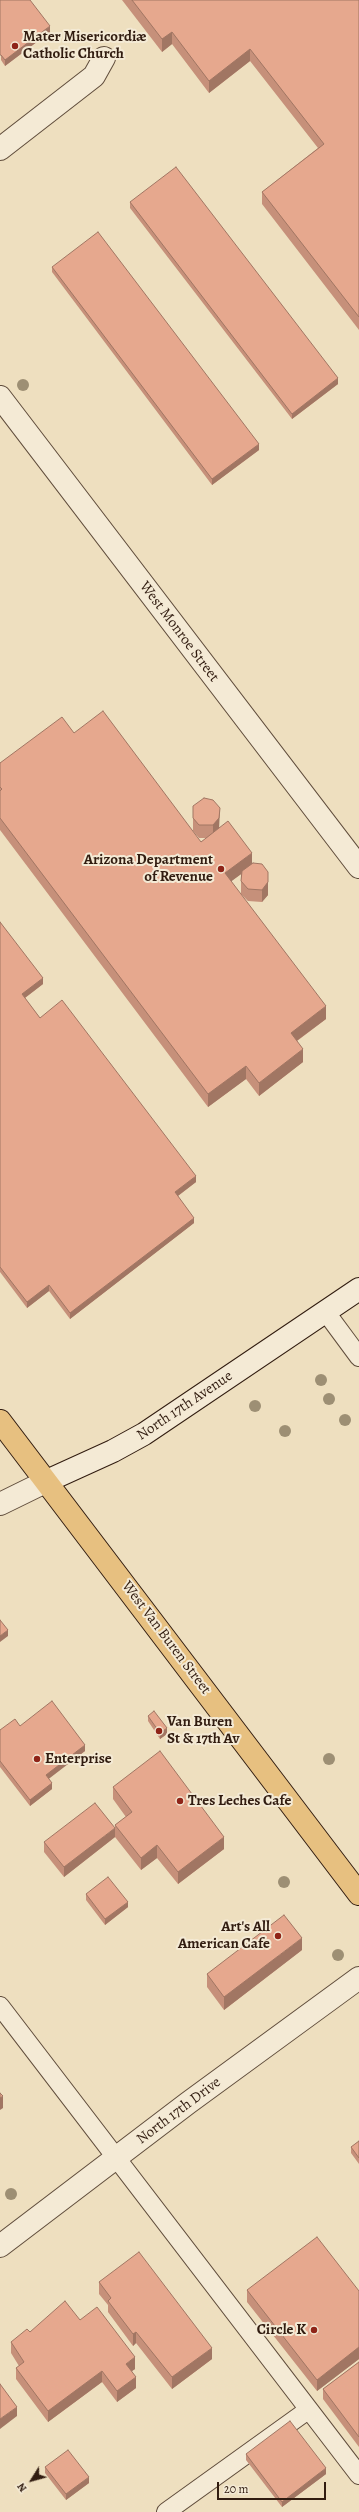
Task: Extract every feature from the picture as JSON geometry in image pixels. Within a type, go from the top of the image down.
[{"type":"main road","name":"West Van Buren Street","points":[[0,1421],[359,1894]]},
{"type":"street","points":[[0,149],[94,76],[104,58]]},
{"type":"street","name":"West Monroe Street","points":[[0,397],[359,867]]},
{"type":"street","name":"North 17th Avenue","points":[[0,1504],[113,1451],[144,1434],[359,1289]]},
{"type":"street","name":"North 17th Drive","points":[[0,2246],[115,2158],[359,1978]]},
{"type":"lane","points":[[325,1312],[359,1357]]},
{"type":"lane","points":[[0,2006],[359,2476]]},
{"type":"lane","points":[[166,2512],[308,2410]]},
{"type":"building","name":"Mater Misericordiæ Catholic Church","points":[[0,0],[30,0],[50,26],[5,60],[0,55]]},
{"type":"building","points":[[132,0],[359,0],[359,317],[262,192],[324,144],[250,49],[209,81],[172,32],[162,39]]},
{"type":"building","points":[[176,167],[338,378],[292,414],[130,202]]},
{"type":"building","points":[[98,232],[259,444],[212,479],[52,267]]},
{"type":"building","points":[[103,711],[201,842],[228,821],[252,853],[225,873],[326,1006],[291,1033],[303,1049],[259,1083],[246,1066],[208,1094],[0,818],[0,791],[2,789],[0,787],[0,763],[62,717],[74,733]]},
{"type":"building","points":[[204,798],[213,800],[220,808],[219,818],[213,825],[199,825],[193,818],[193,806]]},
{"type":"building","points":[[253,863],[262,864],[268,872],[268,882],[262,890],[248,889],[241,881],[242,871]]},
{"type":"building","points":[[0,922],[43,978],[22,994],[40,1018],[62,1000],[196,1176],[175,1192],[194,1218],[70,1313],[49,1285],[27,1302],[0,1267]]},
{"type":"building","points":[[0,1620],[8,1630],[0,1636]]},
{"type":"building","name":"Enterprise","points":[[52,1701],[85,1745],[46,1775],[52,1783],[30,1800],[0,1761],[0,1730],[15,1719],[20,1726]]},
{"type":"building","points":[[154,1711],[167,1728],[160,1733],[148,1716]]},
{"type":"building","points":[[160,1751],[224,1837],[178,1872],[157,1845],[141,1858],[115,1825],[132,1812],[113,1787]]},
{"type":"building","points":[[95,1803],[115,1828],[64,1867],[44,1842]]},
{"type":"building","points":[[108,1877],[128,1902],[105,1919],[86,1894]]},
{"type":"building","points":[[284,1915],[302,1938],[224,1997],[207,1974]]},
{"type":"building","points":[[359,2141],[359,2158],[351,2147]]},
{"type":"building","name":"Circle K","points":[[317,2237],[359,2291],[359,2347],[317,2380],[247,2290]]},
{"type":"building","points":[[139,2252],[212,2348],[172,2377],[136,2332],[133,2334],[108,2301],[111,2298],[99,2282]]},
{"type":"building","points":[[65,2301],[80,2320],[97,2307],[135,2357],[126,2364],[136,2377],[117,2391],[102,2371],[48,2411],[16,2368],[24,2362],[11,2342],[27,2329],[30,2332]]},
{"type":"building","points":[[359,2362],[359,2437],[323,2389]]},
{"type":"building","points":[[0,2384],[17,2407],[0,2419]]},
{"type":"building","points":[[290,2421],[326,2468],[282,2502],[246,2454]]},
{"type":"building","points":[[68,2450],[89,2477],[66,2494],[45,2467]]},
{"type":"place","name":"Mater Misericordiæ Catholic Church","points":[[15,46]]},
{"type":"place","name":"Arizona Department of Revenue","points":[[221,869]]},
{"type":"place","name":"Van Buren St & 17th Av","points":[[159,1731]]},
{"type":"place","name":"Enterprise","points":[[37,1759]]},
{"type":"place","name":"Tres Leches Cafe","points":[[180,1801]]},
{"type":"place","name":"Art's All American Cafe","points":[[278,1936]]},
{"type":"place","name":"Circle K","points":[[314,2330]]}]
